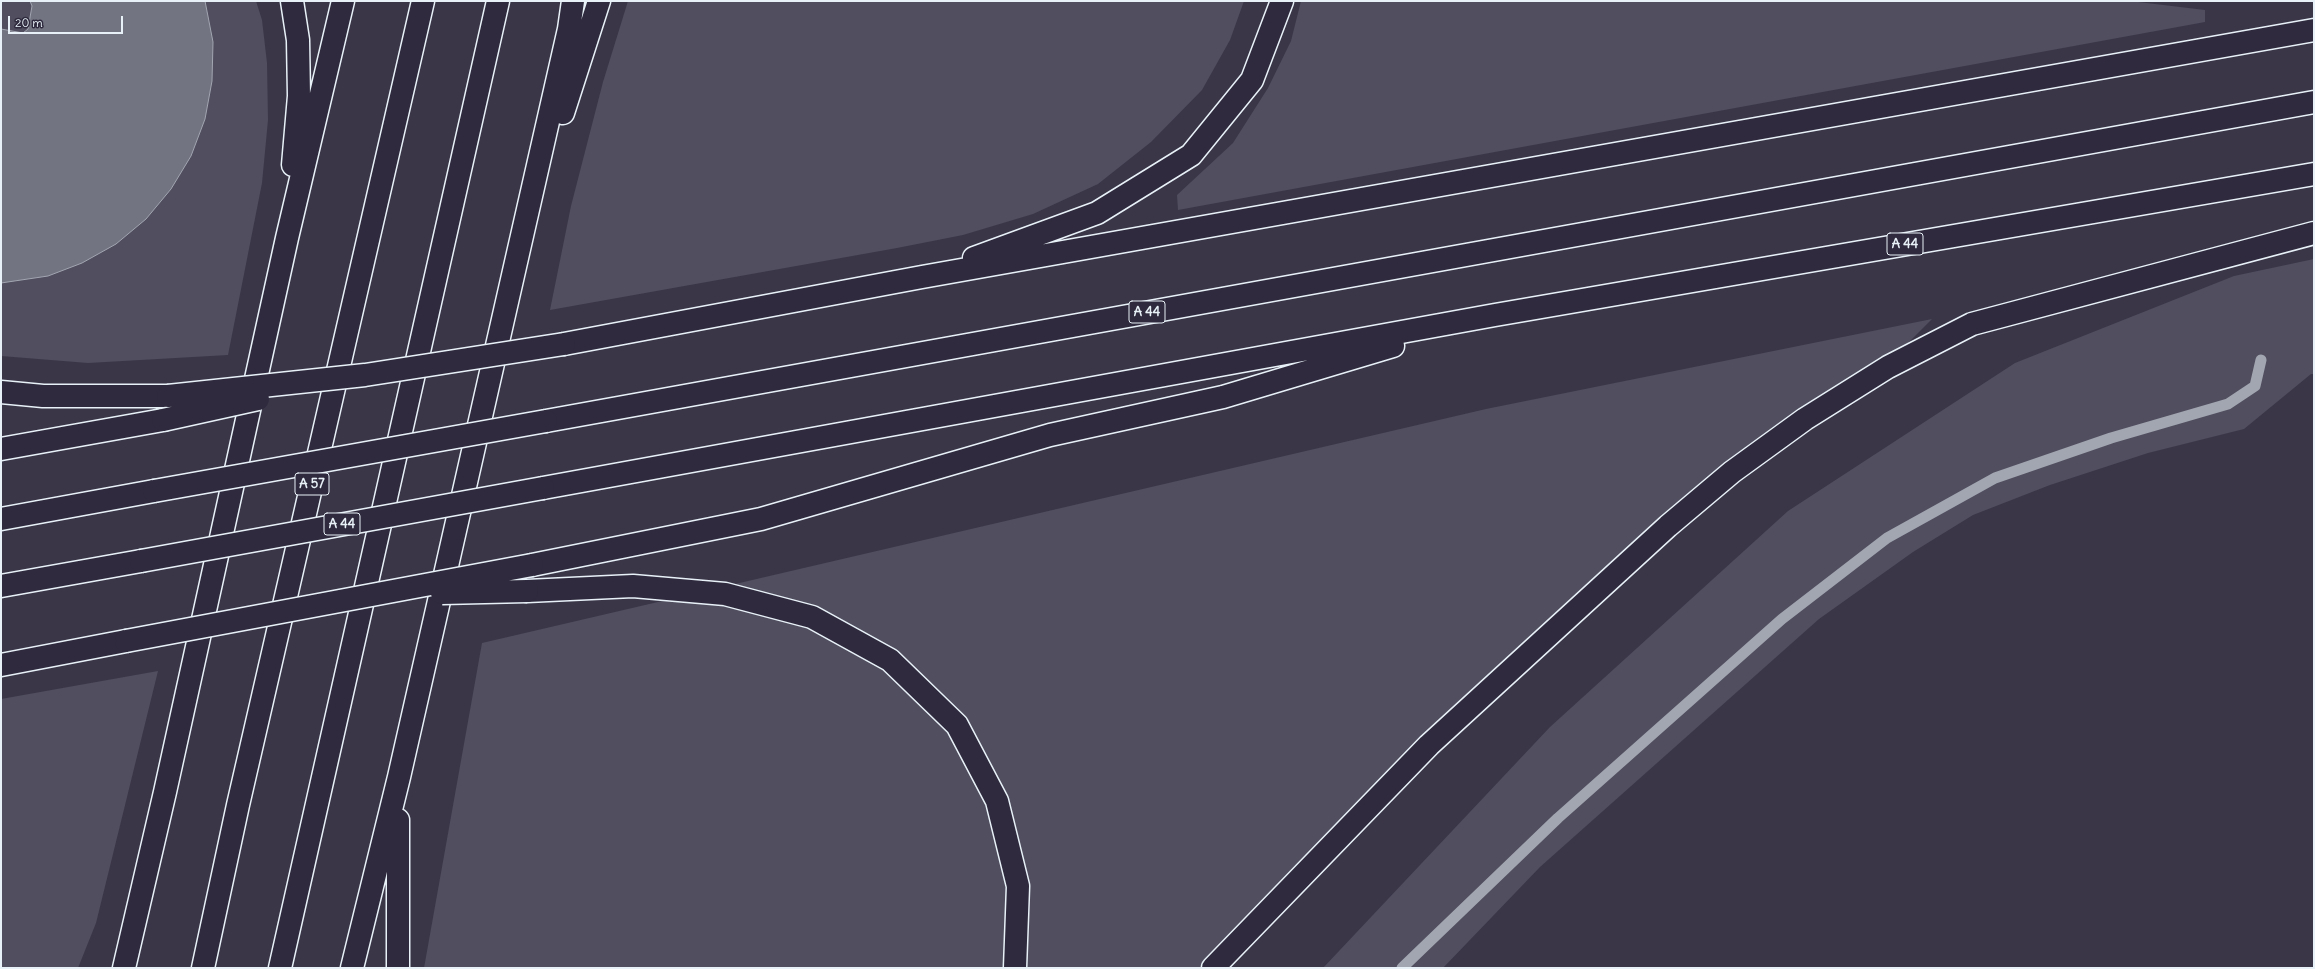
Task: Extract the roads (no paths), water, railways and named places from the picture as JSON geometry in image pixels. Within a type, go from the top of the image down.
[{"type":"highway","points":[[287,238],[298,96],[298,40],[292,1]]},
{"type":"highway","points":[[124,968],[287,238],[343,1]]},
{"type":"highway","name":"A 57","points":[[203,968],[238,805],[423,1]]},
{"type":"highway","points":[[280,968],[498,1]]},
{"type":"highway","points":[[352,968],[399,777],[520,245],[573,1]]},
{"type":"highway","points":[[520,245],[599,1]]},
{"type":"highway","points":[[922,277],[1097,213],[1191,155],[1252,80],[1282,1]]},
{"type":"highway","points":[[1,392],[43,396],[168,396],[365,375],[564,344],[922,277],[2314,30]]},
{"type":"highway","name":"A 44","points":[[1,519],[2314,102]]},
{"type":"highway","name":"A 44","points":[[1,586],[1495,315],[2314,174]]},
{"type":"highway","points":[[1212,968],[1429,745],[1668,526],[1732,472],[1804,419],[1888,367],[1972,324],[2314,233]]},
{"type":"highway","points":[[1,665],[377,595],[761,519],[1050,435],[1223,397],[1495,315]]},
{"type":"highway","points":[[1,449],[163,420],[365,375]]},
{"type":"highway","points":[[377,595],[527,591],[633,586],[725,594],[812,617],[890,660],[957,725],[997,801],[1018,886],[1015,968]]},
{"type":"highway","points":[[398,968],[396,874],[399,777]]},
{"type":"highway","points":[[110,968],[144,881]]},
{"type":"water","points":[[30,1],[205,1],[213,42],[212,81],[205,119],[191,156],[171,189],[146,219],[116,244],[82,263],[48,276],[1,283],[1,29],[23,33],[28,29],[32,6]]},
{"type":"waterway","points":[[1402,968],[1558,818],[1782,619],[1887,538],[1995,478],[2111,438],[2228,404],[2255,386],[2261,360]]}]
